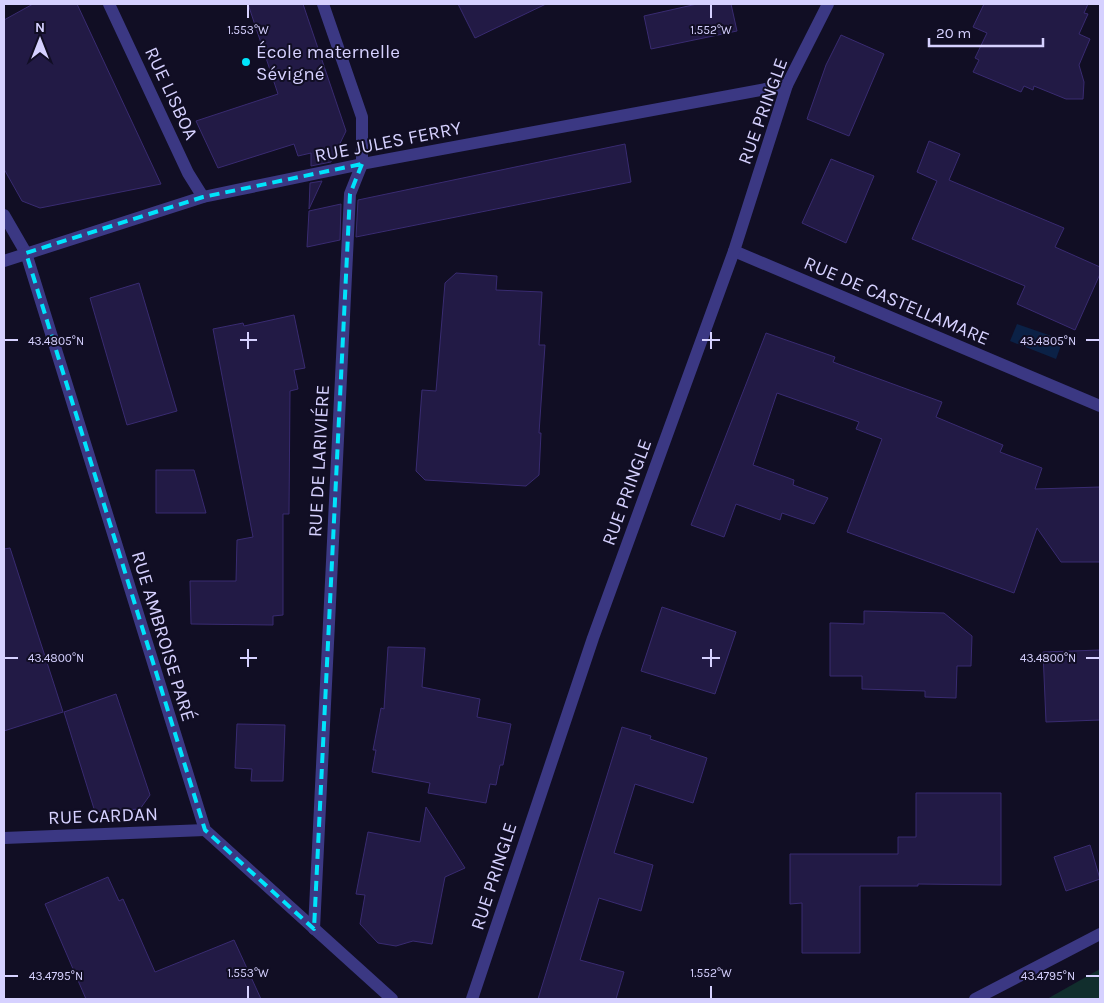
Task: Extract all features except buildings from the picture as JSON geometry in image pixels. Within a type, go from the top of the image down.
[{"type":"street","name":"RUE LISBOA","points":[[109,4],[188,173],[203,197]]},
{"type":"street","name":"RUE DE LARIVIÉRE","points":[[314,929],[350,194],[362,164],[362,117],[324,4]]},
{"type":"street","name":"RUE PRINGLE","points":[[472,999],[593,638],[734,251],[787,85],[828,4]]},
{"type":"street","name":"RUE JULES FERRY","points":[[4,261],[203,197],[362,164],[787,85]]},
{"type":"street","name":"RUE AMBROISE PARÉ","points":[[4,215],[26,253],[204,830]]},
{"type":"street","name":"RUE DE CASTELLAMARE","points":[[734,251],[1100,406]]},
{"type":"street","points":[[204,830],[392,999]]},
{"type":"street","name":"RUE CARDAN","points":[[4,838],[204,830]]},
{"type":"street","points":[[975,999],[1100,934]]},
{"type":"highlighted area","points":[[362,164],[350,194],[314,929],[205,830],[26,253],[203,197]]},
{"type":"green space","points":[[1100,969],[1100,999],[1047,999]]},
{"type":"water","points":[[1017,324],[1063,340],[1056,359],[1010,341]]},
{"type":"place","name":"École maternelle Sévigné","points":[[246,62]]}]
